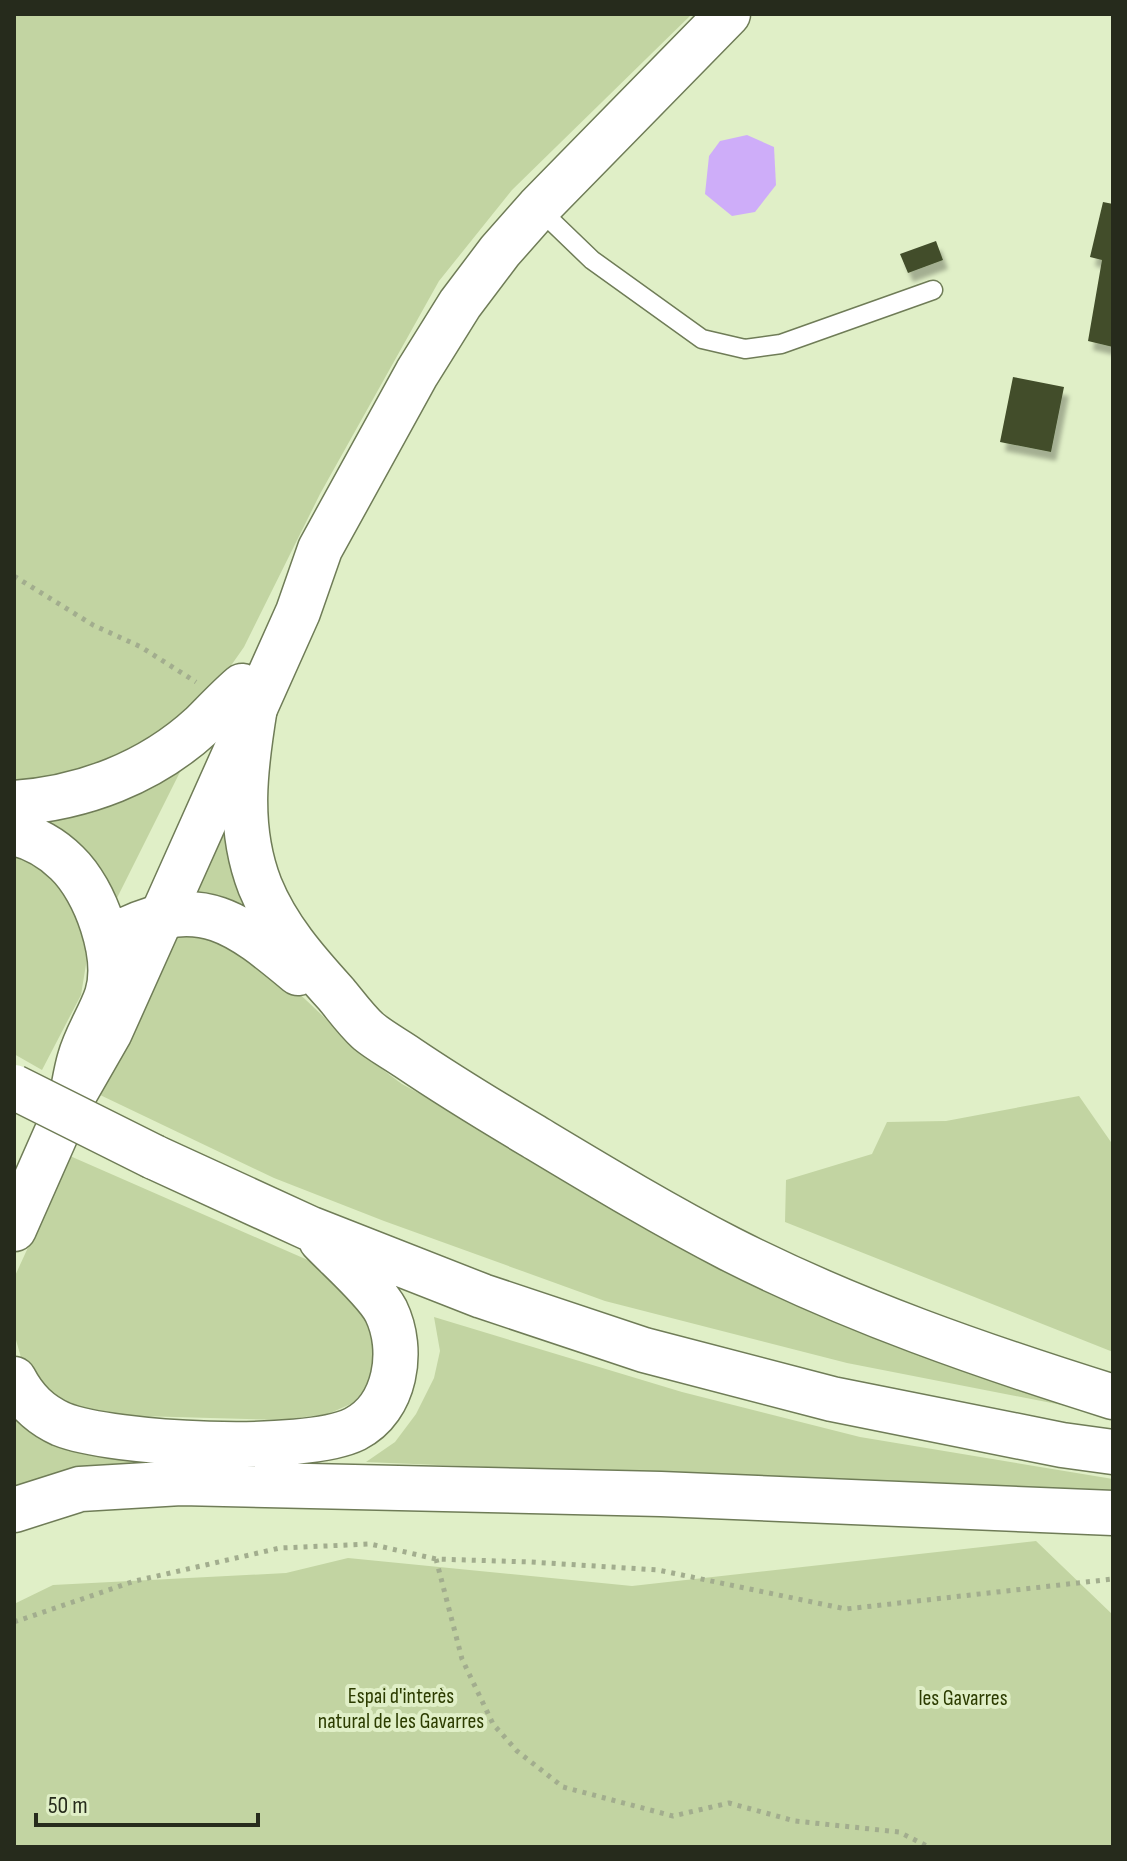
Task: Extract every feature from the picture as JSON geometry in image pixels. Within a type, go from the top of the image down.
[{"type":"main road","points":[[71,1100],[80,1057],[107,993],[247,691],[298,612],[320,549],[417,373],[453,315],[500,251],[538,208],[728,14]]},
{"type":"main road","points":[[14,803],[55,799],[131,774],[175,747],[247,691]]},
{"type":"main road","points":[[247,691],[246,830],[260,885],[282,928],[300,953],[367,1030]]},
{"type":"main road","points":[[14,833],[29,836],[68,864],[91,897],[101,921],[133,936]]},
{"type":"main road","points":[[14,1169],[133,936],[194,913],[224,921],[268,948],[367,1030],[465,1096],[600,1177],[731,1249],[924,1334],[1113,1397]]},
{"type":"main road","points":[[14,1229],[71,1100],[110,1032],[133,936]]},
{"type":"main road","points":[[14,1087],[154,1157],[311,1229],[482,1296],[644,1350],[832,1399],[1062,1445],[1113,1452]]},
{"type":"main road","points":[[14,1379],[23,1397],[46,1416],[75,1429],[121,1438],[273,1444],[316,1440],[355,1429],[376,1412],[387,1396],[394,1371],[394,1338],[382,1305],[311,1229]]},
{"type":"main road","points":[[14,1510],[80,1489],[196,1483],[661,1494],[1113,1513]]},
{"type":"lane","points":[[538,208],[592,260],[702,339],[745,349],[781,344],[933,290]]},
{"type":"path","points":[[14,576],[93,625],[141,647],[191,680],[204,684],[225,679],[247,691]]},
{"type":"path","points":[[14,1622],[135,1581],[280,1548],[370,1544],[436,1559],[658,1570],[846,1609],[1113,1579]]},
{"type":"path","points":[[436,1559],[462,1659],[493,1724],[517,1751],[563,1787],[673,1816],[729,1803],[795,1821],[899,1832],[929,1847]]},
{"type":"green space","points":[[14,14],[692,14],[512,190],[439,281],[320,494],[244,647],[216,687],[188,718],[76,779],[14,787]]},
{"type":"green space","points":[[187,758],[114,904],[38,818]]},
{"type":"green space","points":[[223,812],[252,912],[192,895]]},
{"type":"green space","points":[[14,846],[69,890],[89,946],[81,995],[42,1070],[14,1054]]},
{"type":"green space","points":[[186,926],[266,962],[367,1058],[402,1084],[506,1141],[1113,1415],[847,1363],[605,1301],[274,1178],[98,1094],[169,930]]},
{"type":"green space","points":[[1079,1096],[1113,1145],[1113,1352],[785,1222],[786,1180],[872,1154],[887,1122],[946,1121]]},
{"type":"green space","points":[[70,1156],[310,1261],[347,1286],[377,1336],[371,1382],[353,1403],[328,1414],[282,1420],[102,1415],[76,1408],[43,1390],[24,1368],[14,1333],[14,1278]]},
{"type":"green space","points":[[434,1317],[682,1392],[860,1437],[1113,1479],[1113,1493],[366,1462],[395,1442],[416,1414],[434,1378],[440,1351]]},
{"type":"green space","points":[[14,1404],[179,1461],[14,1497]]},
{"type":"green space","name":"Espai d'interès natural de les Gavarres","points":[[1036,1541],[1113,1615],[1113,1847],[14,1847],[14,1604],[53,1585],[286,1573],[348,1558],[632,1586]]},
{"type":"shaded area","points":[[747,135],[774,147],[776,185],[755,212],[732,216],[705,194],[709,156],[720,141]]},
{"type":"building","points":[[1103,202],[1113,204],[1113,347],[1088,341],[1102,260],[1090,257]]},
{"type":"building","points":[[936,241],[943,260],[908,273],[900,254]]},
{"type":"building","points":[[1013,377],[1064,387],[1051,452],[1000,442]]},
{"type":"park label","name":"les Gavarres","points":[[963,1698]]}]
